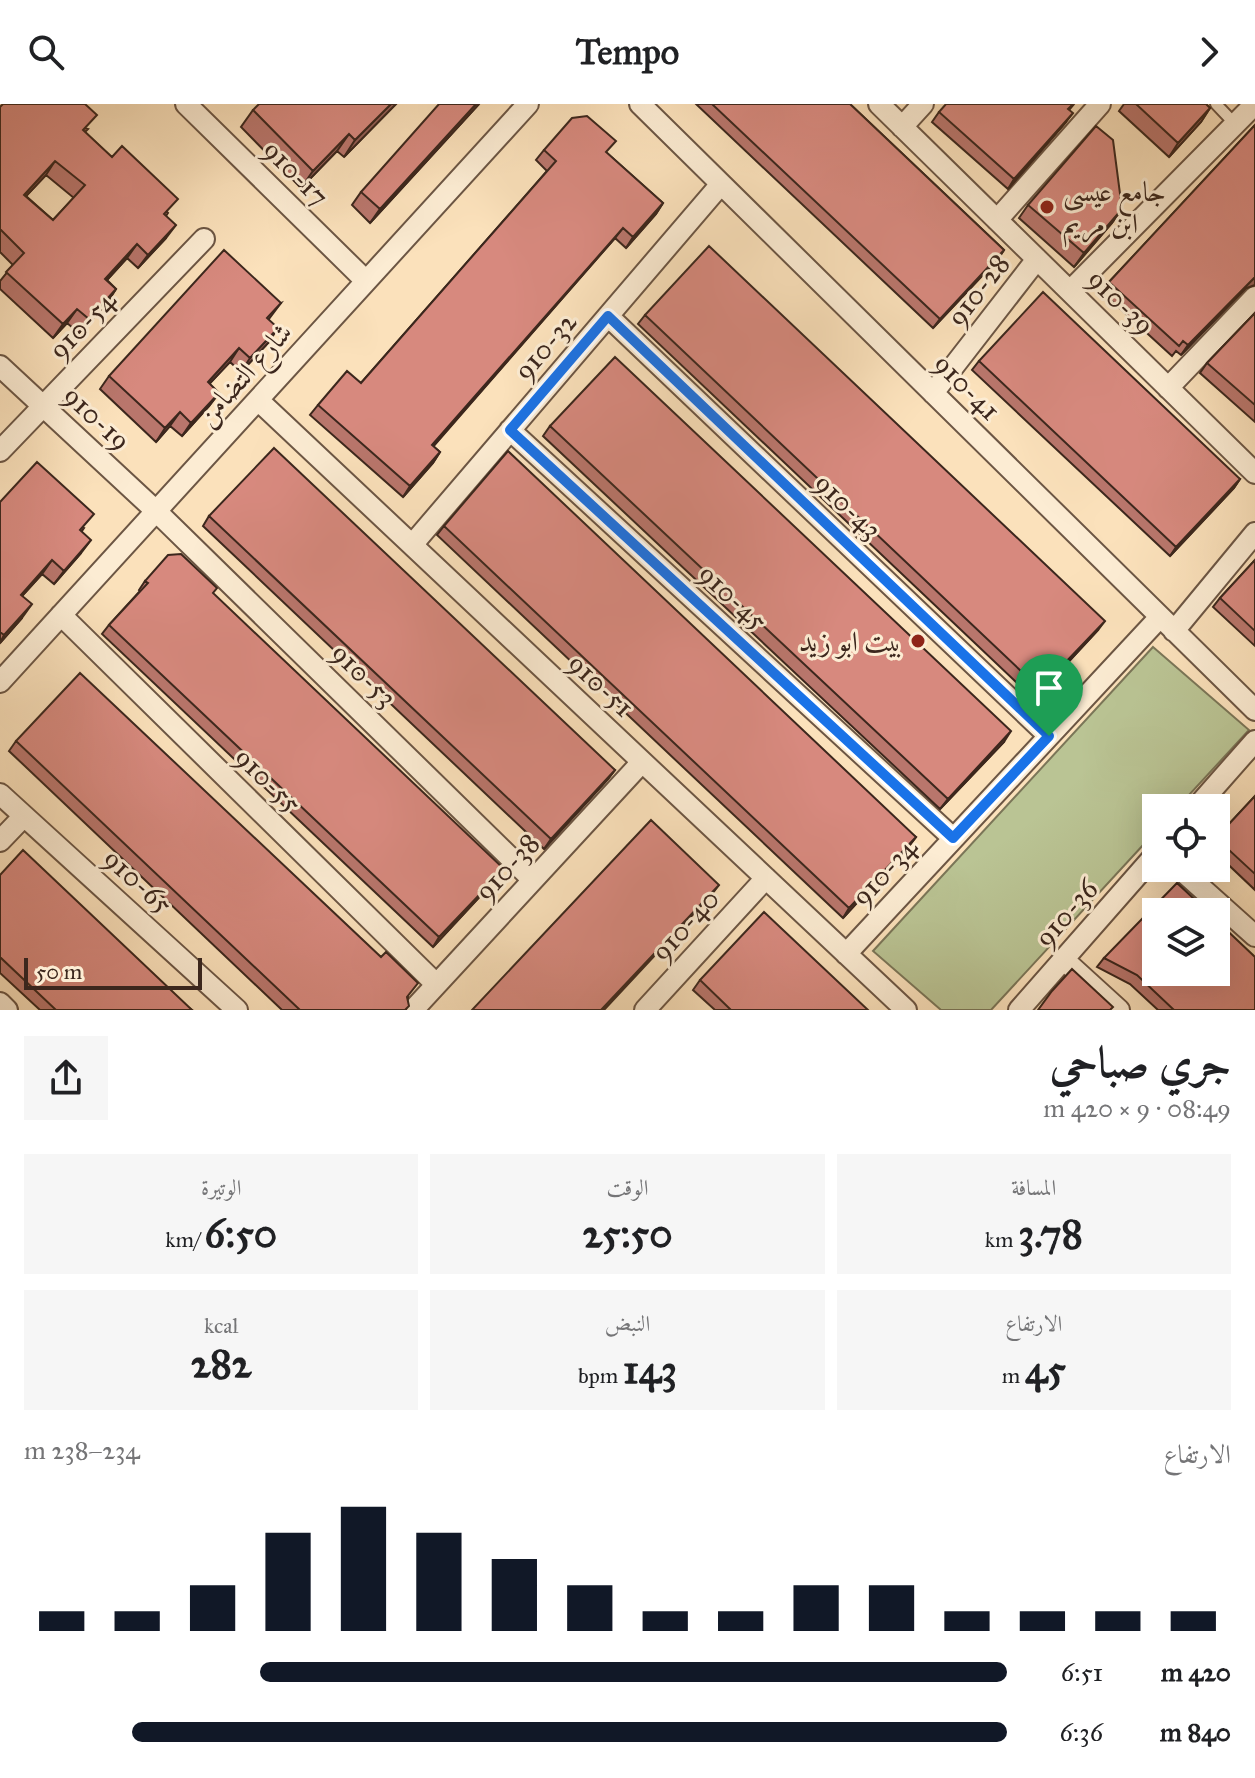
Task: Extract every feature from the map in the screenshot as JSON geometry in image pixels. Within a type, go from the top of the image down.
[{"type":"street","name":"910-17","points":[[186,104],[366,281]]},
{"type":"street","name":"شارع التضامن","points":[[0,682],[528,104]]},
{"type":"street","name":"910-41","points":[[640,104],[1255,710]]},
{"type":"street","name":"910-39","points":[[879,104],[1255,473]]},
{"type":"street","points":[[902,127],[923,104]]},
{"type":"street","points":[[997,220],[1100,104]]},
{"type":"street","points":[[1070,291],[1255,104]]},
{"type":"street","name":"910-32","points":[[412,545],[721,184]]},
{"type":"street","name":"910-54","points":[[0,451],[204,239]]},
{"type":"street","name":"910-28","points":[[933,393],[1037,259]]},
{"type":"street","points":[[1168,388],[1255,297]]},
{"type":"street","name":"910-43","points":[[608,316],[1049,736]]},
{"type":"street","name":"910-19","points":[[0,366],[156,511]]},
{"type":"street","name":"910-51","points":[[258,400],[906,1010]]},
{"type":"street","name":"910-45","points":[[510,430],[953,838]]},
{"type":"street","name":"910-53","points":[[156,511],[533,880]]},
{"type":"street","name":"910-34","points":[[846,954],[1049,736],[1167,624],[1255,533]]},
{"type":"street","name":"910-55","points":[[61,615],[436,984]]},
{"type":"street","points":[[1208,794],[1255,741]]},
{"type":"street","name":"910-38","points":[[413,1010],[642,762]]},
{"type":"street","name":"910-65","points":[[0,794],[237,1010]]},
{"type":"street","points":[[0,841],[24,816]]},
{"type":"street","name":"910-36","points":[[1019,1010],[1142,870]]},
{"type":"street","name":"910-40","points":[[652,1008],[766,878]]},
{"type":"street","points":[[1195,882],[1255,936]]},
{"type":"street","points":[[1063,959],[1119,1010]]},
{"type":"street","points":[[0,1003],[7,1010]]},
{"type":"lane","points":[[1216,104],[1235,124]]},
{"type":"green space","points":[[1153,647],[1249,730],[1190,794],[1142,794],[1142,846],[991,1010],[941,1010],[873,951]]},
{"type":"building","points":[[3,104],[85,104],[97,115],[83,130],[112,157],[122,146],[178,199],[164,214],[176,225],[148,255],[137,244],[105,279],[116,289],[89,319],[77,309],[63,324],[6,272],[24,253],[0,229],[0,107]],"holes":[[[55,161],[85,185],[53,220],[24,195]]]},
{"type":"building","points":[[259,104],[391,104],[355,140],[349,134],[313,171],[253,110]]},
{"type":"building","points":[[439,104],[476,104],[380,209],[361,192]]},
{"type":"building","points":[[712,104],[850,104],[1004,250],[940,319]]},
{"type":"building","points":[[946,104],[1073,104],[1068,109],[1073,113],[1014,179],[939,112]]},
{"type":"building","points":[[1136,104],[1206,104],[1210,108],[1178,143]]},
{"type":"building","points":[[587,116],[616,141],[606,152],[663,203],[633,237],[623,228],[432,445],[440,452],[410,486],[318,405],[347,371],[361,383],[556,161],[544,150],[572,118]]},
{"type":"building","points":[[1255,125],[1255,277],[1188,345],[1183,341],[1179,346],[1109,282]]},
{"type":"building","points":[[1096,126],[1113,140],[1122,209],[1084,253],[1028,205]]},
{"type":"building","points":[[709,246],[1105,621],[1040,689],[645,315]]},
{"type":"building","points":[[224,250],[281,303],[267,318],[278,328],[250,358],[239,348],[208,382],[219,393],[191,423],[180,412],[165,428],[109,376]]},
{"type":"building","points":[[1043,292],[1240,479],[1176,547],[979,361]]},
{"type":"building","points":[[1255,313],[1255,405],[1207,363]]},
{"type":"building","points":[[615,357],[1011,731],[948,799],[550,426]]},
{"type":"building","points":[[274,448],[615,770],[551,839],[209,516]]},
{"type":"building","points":[[508,451],[916,837],[849,908],[444,526]]},
{"type":"building","points":[[37,462],[94,514],[80,530],[91,540],[64,571],[52,560],[21,595],[32,604],[4,635],[0,632],[0,502]]},
{"type":"building","points":[[181,554],[217,588],[213,593],[504,869],[439,937],[109,625],[148,583],[145,581],[168,555]]},
{"type":"building","points":[[1255,560],[1255,631],[1220,598]]},
{"type":"building","points":[[80,673],[381,957],[386,952],[418,983],[407,997],[409,1006],[405,1010],[300,1010],[16,741]]},
{"type":"building","points":[[1255,796],[1255,874],[1230,851],[1230,823]]},
{"type":"building","points":[[651,820],[719,885],[601,1010],[472,1010]]},
{"type":"building","points":[[23,850],[192,1010],[56,1010],[0,957],[0,875]]},
{"type":"building","points":[[1177,883],[1193,898],[1162,898]]},
{"type":"building","points":[[764,912],[868,1010],[731,1010],[700,980]]},
{"type":"building","points":[[1142,919],[1142,980],[1104,958]]},
{"type":"building","points":[[1230,933],[1255,957],[1255,1010],[1174,1010],[1149,986],[1230,986]]},
{"type":"building","points":[[1072,969],[1113,1007],[1110,1010],[1038,1010]]},
{"type":"place","name":"جامع عيسى ابن مريم","points":[[1047,207]]},
{"type":"place","name":"بيت ابو زيد","points":[[918,641]]},
{"type":"route","points":[[608,316],[1049,736],[953,838],[510,430],[608,316]]}]
